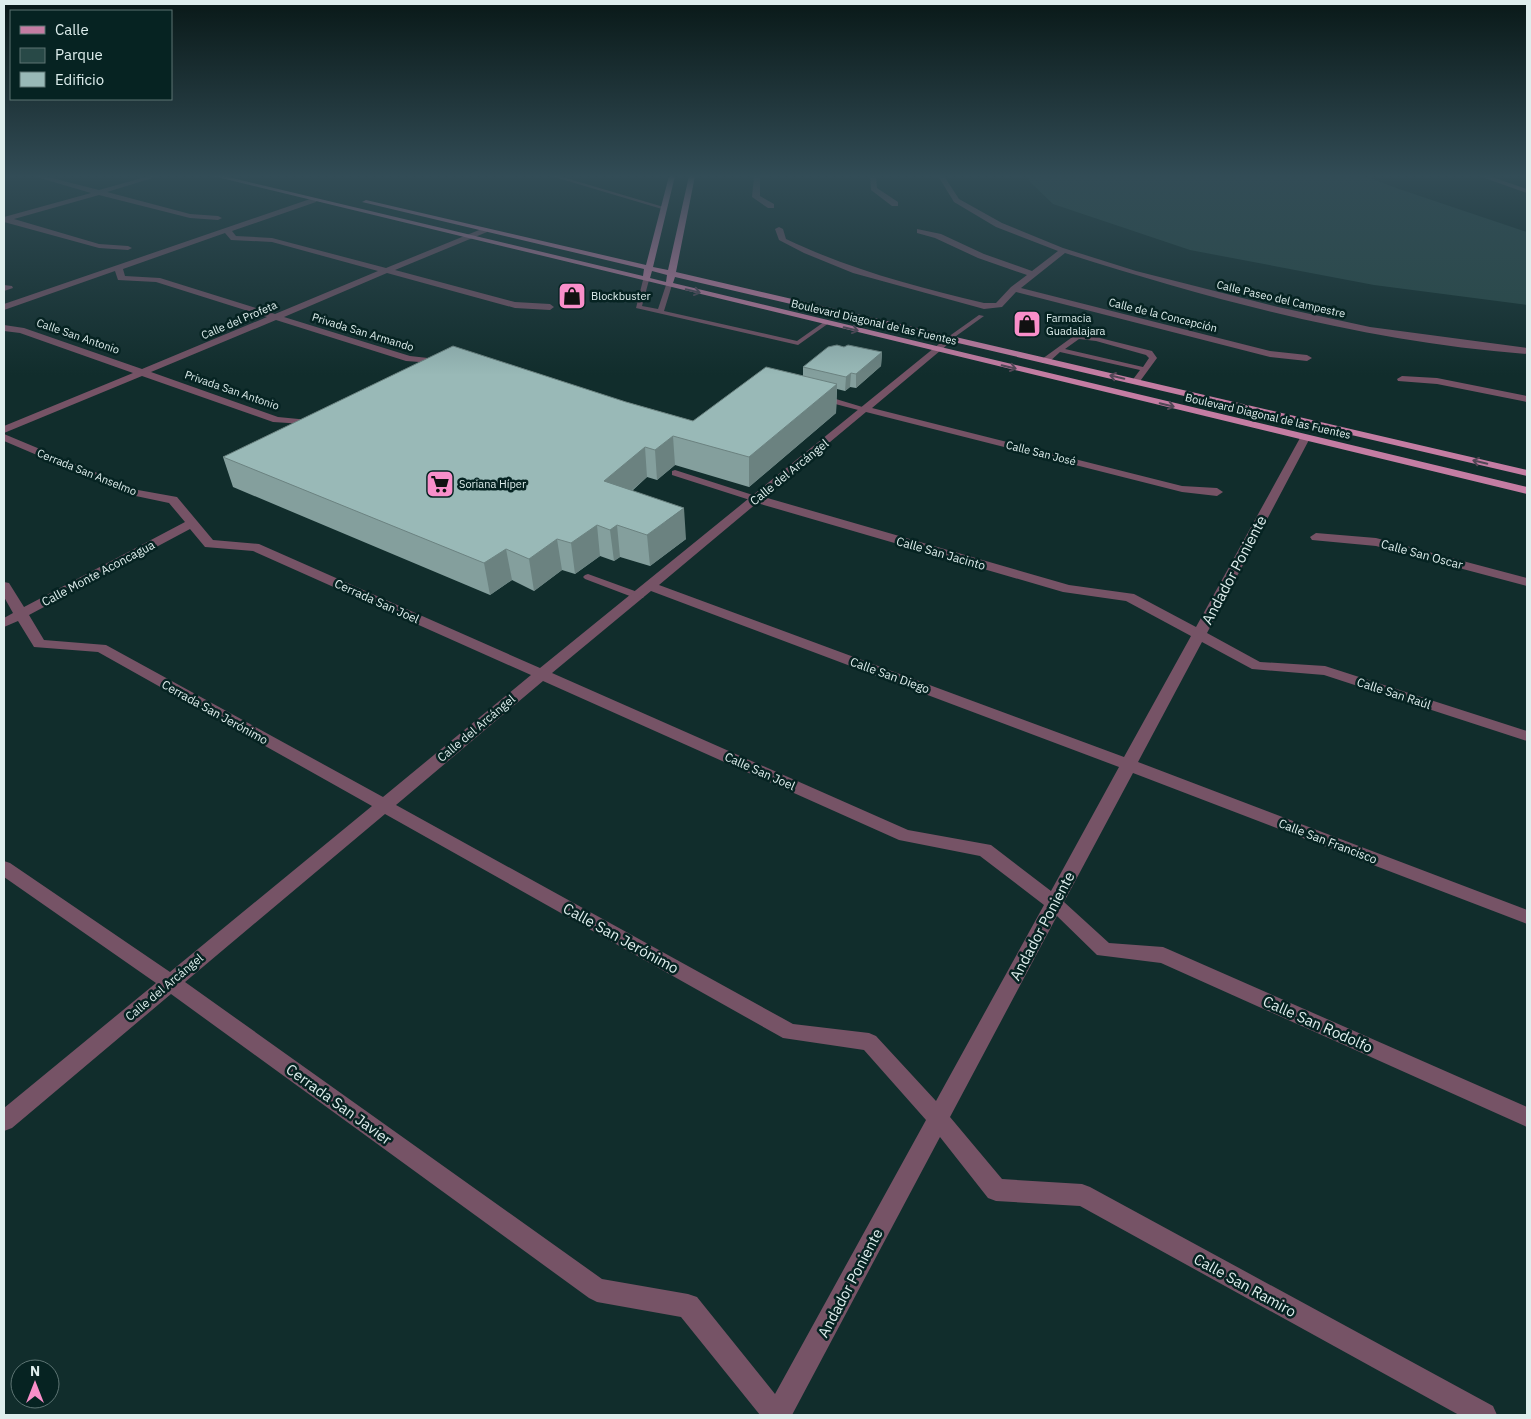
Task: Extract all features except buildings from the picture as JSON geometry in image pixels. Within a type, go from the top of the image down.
[{"type":"main road","name":"Boulevard Diagonal de las Fuentes","points":[[488,242],[1527,490]]},
{"type":"main road","name":"Boulevard Diagonal de las Fuentes","points":[[537,242],[1527,473]]},
{"type":"main road","points":[[646,280],[655,242]]},
{"type":"main road","points":[[669,286],[678,242]]},
{"type":"street","points":[[85,242],[99,246],[128,248]]},
{"type":"street","points":[[4,307],[192,242]]},
{"type":"street","points":[[280,242],[515,305],[550,307]]},
{"type":"street","name":"Calle del Profeta","points":[[4,430],[453,242]]},
{"type":"street","points":[[788,242],[826,260],[893,283],[984,306],[999,305],[1014,289],[1063,251]]},
{"type":"street","points":[[951,242],[981,256],[1033,274]]},
{"type":"street","name":"Calle Paseo del Campestre","points":[[1041,242],[1063,251],[1176,285],[1297,315],[1412,337],[1527,351]]},
{"type":"street","name":"Privada San Armando","points":[[118,268],[121,278],[157,280],[410,359],[445,363]]},
{"type":"street","name":"Calle de la Concepción","points":[[1014,289],[1270,354],[1307,358]]},
{"type":"street","name":"Calle San Antonio","points":[[4,328],[21,330],[143,372]]},
{"type":"street","name":"Calle del Arcángel","points":[[4,1119],[950,338]]},
{"type":"street","name":"Privada San Antonio","points":[[143,372],[277,420],[315,423]]},
{"type":"street","points":[[1402,378],[1437,381],[1527,399]]},
{"type":"street","name":"Calle San José","points":[[865,409],[1182,489],[1218,492]]},
{"type":"street","name":"Cerrada San Anselmo","points":[[4,437],[134,493],[173,500],[192,523]]},
{"type":"street","name":"Andador Poniente","points":[[777,1415],[1305,438]]},
{"type":"street","name":"Calle San Jacinto","points":[[756,499],[1068,589],[1128,597],[1199,635]]},
{"type":"street","name":"Cerrada San Joel","points":[[192,523],[208,544],[256,547],[542,674]]},
{"type":"street","name":"Calle Monte Aconcagua","points":[[4,623],[192,523]]},
{"type":"street","name":"Calle San Oscar","points":[[1316,537],[1376,542],[1527,582]]},
{"type":"street","points":[[4,586],[21,614]]},
{"type":"street","name":"Calle San Diego","points":[[644,591],[1129,765]]},
{"type":"street","name":"Cerrada San Jerónimo","points":[[21,614],[38,644],[101,648],[383,806]]},
{"type":"street","name":"Calle San Raúl","points":[[1199,635],[1257,666],[1325,671],[1527,736]]},
{"type":"street","name":"Calle San Joel","points":[[542,674],[905,836],[985,850],[1054,903]]},
{"type":"street","name":"Calle San Francisco","points":[[1129,765],[1527,917]]},
{"type":"street","name":"Calle San Jerónimo","points":[[383,806],[790,1032],[869,1042],[938,1118]]},
{"type":"street","name":"Cerrada San Javier","points":[[4,868],[170,982],[597,1290],[688,1306],[777,1415]]},
{"type":"street","name":"Calle San Rodolfo","points":[[1054,903],[1104,950],[1163,955],[1527,1117]]},
{"type":"street","name":"Calle San Ramiro","points":[[938,1118],[996,1190],[1082,1196],[1484,1415]]},
{"type":"lane","points":[[646,280],[638,307],[798,343],[826,323]]},
{"type":"lane","points":[[660,312],[669,286]]},
{"type":"lane","points":[[950,338],[981,316]]},
{"type":"lane","points":[[1045,361],[1073,339],[1096,338],[1150,353],[1152,358],[1136,382]]},
{"type":"lane","points":[[1059,350],[1144,370]]},
{"type":"lane","points":[[816,396],[865,409]]},
{"type":"lane","points":[[675,473],[756,499]]},
{"type":"lane","points":[[588,576],[644,591]]},
{"type":"green space","points":[[1167,242],[1527,242],[1527,305],[1374,285],[1190,250]]},
{"type":"place","name":"Blockbuster","points":[[572,296]]},
{"type":"place","name":"Farmacia Guadalajara","points":[[1027,324]]},
{"type":"place","name":"Soriana Híper","points":[[440,484]]}]
